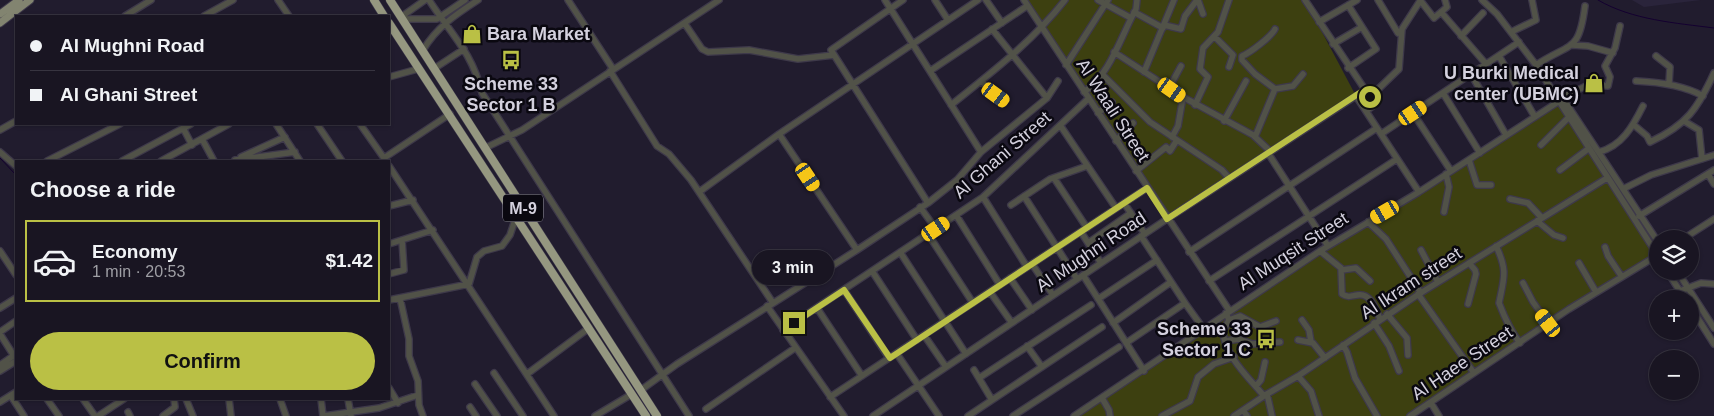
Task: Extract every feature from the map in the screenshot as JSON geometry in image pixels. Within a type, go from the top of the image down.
[{"type":"highway","points":[[374,0],[383,15]]},
{"type":"highway","name":"M-9","points":[[390,0],[657,416]]},
{"type":"highway","name":"M-9","points":[[390,25],[646,416]]},
{"type":"main road","points":[[0,14],[19,0]]},
{"type":"main road","points":[[0,23],[30,0]]},
{"type":"street","points":[[206,15],[233,0]]},
{"type":"street","points":[[278,0],[288,15]]},
{"type":"street","points":[[402,18],[425,0]]},
{"type":"street","points":[[429,0],[464,49],[477,71],[482,93],[689,416]]},
{"type":"street","points":[[423,50],[443,20],[465,0]]},
{"type":"street","points":[[402,18],[443,20],[478,0]]},
{"type":"street","points":[[568,0],[657,146],[669,154],[699,192],[770,304],[783,330],[844,416]]},
{"type":"street","points":[[484,148],[510,134],[522,130],[719,0]]},
{"type":"street","points":[[885,0],[981,152]]},
{"type":"street","points":[[904,0],[831,50],[928,202]]},
{"type":"street","points":[[935,0],[948,20]]},
{"type":"street","points":[[699,192],[779,134],[978,0]]},
{"type":"street","points":[[986,0],[1002,23]]},
{"type":"street","points":[[951,105],[1012,57],[1042,29],[1065,0]]},
{"type":"street","points":[[1098,0],[1107,2],[1131,18]]},
{"type":"street","points":[[1084,92],[1092,87],[1102,74],[1134,12],[1137,0]]},
{"type":"street","points":[[1144,72],[1174,0]]},
{"type":"street","points":[[1134,12],[1163,26],[1181,29],[1185,16],[1198,0]]},
{"type":"street","points":[[1198,0],[1203,14]]},
{"type":"street","points":[[1305,0],[1348,68],[1370,97],[1374,105],[1366,111]]},
{"type":"street","points":[[1319,22],[1357,0]]},
{"type":"street","points":[[1378,0],[1398,33]]},
{"type":"street","points":[[1370,97],[1399,69],[1402,29],[1406,18],[1420,0],[1433,18],[1447,7],[1445,0]]},
{"type":"street","points":[[1511,32],[1536,20],[1532,0]]},
{"type":"street","points":[[136,14],[148,1]]},
{"type":"street","points":[[1485,1],[1536,64],[1559,100],[1599,152],[1650,230]]},
{"type":"street","points":[[1066,64],[1107,2]]},
{"type":"street","points":[[1195,104],[1208,78],[1200,69],[1203,48],[1215,36],[1227,2]]},
{"type":"street","points":[[930,71],[1002,23],[1025,3]]},
{"type":"street","name":"Al Waali Street","points":[[1025,3],[1228,312],[1229,320]]},
{"type":"street","points":[[1348,5],[1376,49],[1348,68]]},
{"type":"street","points":[[1536,64],[1572,45],[1581,33],[1585,6]]},
{"type":"street","points":[[1441,12],[1486,64]]},
{"type":"street","points":[[1460,36],[1484,13]]},
{"type":"street","points":[[685,24],[702,49],[708,52],[749,50],[798,59],[834,56]]},
{"type":"street","points":[[1572,45],[1588,46],[1613,53],[1620,26]]},
{"type":"street","points":[[1333,44],[1362,27]]},
{"type":"street","points":[[1275,29],[1264,42],[1256,44],[1241,58],[1255,74],[1275,89],[1293,86],[1303,74]]},
{"type":"street","points":[[992,30],[1047,98]]},
{"type":"street","points":[[1215,36],[1233,55],[1229,67]]},
{"type":"street","points":[[1381,134],[1519,42]]},
{"type":"street","points":[[435,68],[464,49]]},
{"type":"street","points":[[1114,52],[1183,98],[1256,137],[1269,152],[1308,217],[1328,246]]},
{"type":"street","name":"Al Muqsit Street","points":[[1074,416],[1144,371],[1203,328],[1320,251],[1419,192],[1559,100],[1588,85],[1608,86],[1610,77],[1605,66],[1613,53]]},
{"type":"street","points":[[1498,56],[1535,117]]},
{"type":"street","points":[[1656,56],[1670,67],[1669,84]]},
{"type":"street","points":[[1169,88],[1181,66]]},
{"type":"street","points":[[390,77],[418,69]]},
{"type":"street","points":[[1634,125],[1647,136],[1650,142],[1684,121],[1704,96],[1714,73]]},
{"type":"street","points":[[1102,74],[1141,114],[1222,170],[1229,178]]},
{"type":"street","points":[[1471,74],[1506,135]]},
{"type":"street","points":[[641,390],[928,202],[957,180],[981,152],[1047,98],[1058,81]]},
{"type":"street","points":[[1224,121],[1246,81]]},
{"type":"street","points":[[1636,81],[1669,84],[1692,89],[1704,96]]},
{"type":"street","points":[[981,82],[1004,101]]},
{"type":"street","points":[[1256,137],[1275,89]]},
{"type":"street","name":"Al Mughni Road","points":[[873,416],[1364,90]]},
{"type":"street","points":[[1443,93],[1480,152]]},
{"type":"street","points":[[1356,96],[1419,192]]},
{"type":"street","points":[[1136,171],[1166,147],[1170,151],[1175,139],[1183,98]]},
{"type":"street","name":"Al Ghani Street","points":[[783,330],[983,197],[1088,99]]},
{"type":"street","points":[[1559,100],[1568,118],[1649,243]]},
{"type":"street","points":[[1098,113],[1112,102]]},
{"type":"street","points":[[1599,152],[1615,145],[1634,125],[1643,106]]},
{"type":"street","points":[[1413,113],[1449,173],[1449,187],[1444,212]]},
{"type":"street","points":[[361,125],[385,160],[450,114]]},
{"type":"street","points":[[1541,145],[1568,118]]},
{"type":"street","points":[[1684,121],[1699,130],[1702,159]]},
{"type":"street","points":[[0,130],[15,122]]},
{"type":"street","points":[[1116,141],[1133,124]]},
{"type":"street","points":[[49,160],[118,125]]},
{"type":"street","points":[[124,160],[188,125]]},
{"type":"street","points":[[163,160],[227,125]]},
{"type":"street","points":[[277,125],[299,160]]},
{"type":"street","points":[[318,125],[341,160]]},
{"type":"street","points":[[1060,125],[1116,208]]},
{"type":"street","points":[[183,128],[192,145]]},
{"type":"street","points":[[1189,252],[1377,128]]},
{"type":"street","points":[[779,134],[857,250]]},
{"type":"street","points":[[233,160],[285,137]]},
{"type":"street","points":[[202,139],[213,160]]},
{"type":"street","points":[[1560,170],[1588,149]]},
{"type":"street","points":[[0,152],[15,165]]},
{"type":"street","points":[[233,160],[294,152]]},
{"type":"street","points":[[1623,189],[1651,175],[1714,155]]},
{"type":"street","points":[[1208,281],[1397,159]]},
{"type":"street","points":[[1469,160],[1477,185],[1491,185]]},
{"type":"street","points":[[1011,205],[1054,178],[1087,166]]},
{"type":"street","points":[[390,167],[469,284],[554,416]]},
{"type":"street","points":[[1634,219],[1714,170]]},
{"type":"street","points":[[1708,174],[1714,184]]},
{"type":"street","points":[[1054,178],[1087,228]]},
{"type":"street","name":"Al Ikram street","points":[[1234,416],[1265,394],[1298,376],[1325,358],[1387,314],[1607,178]]},
{"type":"street","points":[[830,397],[1147,188]]},
{"type":"street","points":[[1024,196],[1077,279]]},
{"type":"street","points":[[983,197],[1029,266],[1053,295]]},
{"type":"street","points":[[1510,199],[1528,203],[1539,220],[1554,235],[1562,238]]},
{"type":"street","points":[[390,206],[413,200]]},
{"type":"street","points":[[1124,203],[1156,260],[1203,328]]},
{"type":"street","points":[[920,207],[936,229]]},
{"type":"street","points":[[1088,243],[1131,213]]},
{"type":"street","points":[[956,216],[1000,285]]},
{"type":"street","points":[[469,284],[477,258],[484,251],[502,246],[510,235],[516,218]]},
{"type":"street","points":[[1697,230],[1712,220],[1714,227]]},
{"type":"street","points":[[1368,222],[1386,239],[1474,373]]},
{"type":"street","points":[[390,244],[433,230]]},
{"type":"street","points":[[1081,232],[1101,263]]},
{"type":"street","points":[[928,234],[973,303]]},
{"type":"street","points":[[390,274],[404,270],[402,240]]},
{"type":"street","points":[[1496,246],[1504,264],[1505,274],[1499,304],[1508,318],[1511,332],[1520,343]]},
{"type":"street","points":[[1605,247],[1608,256],[1622,277]]},
{"type":"street","points":[[1421,250],[1438,282]]},
{"type":"street","points":[[0,251],[15,274]]},
{"type":"street","points":[[1320,251],[1342,270],[1356,268],[1370,281]]},
{"type":"street","points":[[900,252],[966,354]]},
{"type":"street","points":[[1098,299],[1156,260]]},
{"type":"street","name":"Al Haee Street","points":[[1410,416],[1548,323],[1649,261]]},
{"type":"street","points":[[1468,304],[1476,274],[1474,268],[1469,263]]},
{"type":"street","points":[[1579,263],[1596,292]]},
{"type":"street","points":[[1342,270],[1342,294],[1349,297],[1360,294],[1367,297],[1380,319]]},
{"type":"street","points":[[872,271],[917,340]]},
{"type":"street","points":[[1083,275],[1144,371]]},
{"type":"street","points":[[1010,278],[1032,310]]},
{"type":"street","points":[[1683,280],[1714,328]]},
{"type":"street","points":[[1113,323],[1171,282]]},
{"type":"street","points":[[1523,283],[1533,302],[1548,323]]},
{"type":"street","points":[[1682,290],[1701,283],[1714,284]]},
{"type":"street","points":[[390,300],[469,284]]},
{"type":"street","points":[[844,290],[890,358]]},
{"type":"street","points":[[990,292],[1012,323]]},
{"type":"street","points":[[400,298],[409,339],[409,356],[418,381],[418,395],[423,416]]},
{"type":"street","points":[[0,308],[15,299]]},
{"type":"street","points":[[1126,343],[1185,304]]},
{"type":"street","points":[[979,378],[1091,305]]},
{"type":"street","points":[[817,308],[862,376]]},
{"type":"street","points":[[1387,314],[1407,338],[1408,355]]},
{"type":"street","points":[[1272,416],[1265,394],[1245,376],[1225,342],[1223,331],[1229,320],[1240,316],[1260,327],[1276,321]]},
{"type":"street","points":[[1302,320],[1309,330],[1311,342],[1325,358]]},
{"type":"street","points":[[1699,320],[1714,344]]},
{"type":"street","points":[[15,322],[0,333],[15,357]]},
{"type":"street","points":[[1374,323],[1389,346],[1399,371]]},
{"type":"street","points":[[968,416],[1102,327]]},
{"type":"street","points":[[527,374],[589,328]]},
{"type":"street","points":[[924,335],[946,367]]},
{"type":"street","points":[[1225,342],[1240,339],[1252,344],[1280,342]]},
{"type":"street","points":[[1298,340],[1311,342]]},
{"type":"street","points":[[1343,345],[1355,378],[1377,416]]},
{"type":"street","points":[[1028,346],[1042,367]]},
{"type":"street","points":[[1013,416],[1119,347]]},
{"type":"street","points":[[706,409],[795,348]]},
{"type":"street","points":[[897,354],[939,416]]},
{"type":"street","points":[[0,365],[15,357]]},
{"type":"street","points":[[0,371],[15,357]]},
{"type":"street","points":[[1162,416],[1190,401],[1196,381],[1208,368],[1234,357]]},
{"type":"street","points":[[1256,386],[1261,380],[1265,362]]},
{"type":"street","points":[[974,370],[992,400]]},
{"type":"street","points":[[494,373],[523,416]]},
{"type":"street","points":[[1298,376],[1312,392],[1319,416]]},
{"type":"street","points":[[476,384],[497,416]]},
{"type":"street","points":[[390,390],[398,402]]},
{"type":"street","points":[[0,402],[13,394]]},
{"type":"street","points":[[595,416],[632,394]]},
{"type":"street","points":[[321,400],[324,416],[351,414],[379,408],[418,395]]},
{"type":"street","points":[[1102,398],[1110,410],[1110,416]]},
{"type":"street","points":[[16,400],[24,416]]},
{"type":"street","points":[[48,400],[59,416]]},
{"type":"street","points":[[85,400],[96,416],[122,400]]},
{"type":"street","points":[[163,416],[176,407],[174,400]]},
{"type":"street","points":[[186,400],[193,416]]},
{"type":"street","points":[[229,400],[231,416]]},
{"type":"street","points":[[280,400],[286,416]]},
{"type":"street","points":[[348,400],[351,414]]},
{"type":"street","points":[[1430,402],[1439,416]]},
{"type":"street","points":[[470,407],[476,416]]},
{"type":"street","points":[[1243,410],[1247,416]]},
{"type":"shaded area","points":[[1632,0],[1701,0],[1644,7]]},
{"type":"green space","points":[[1023,0],[1305,0],[1356,96],[1167,219]]},
{"type":"green space","points":[[1557,100],[1649,243],[1649,260],[1411,416],[1073,416]]},
{"type":"waterway","points":[[1598,0],[1611,7],[1640,16],[1714,28]]},
{"type":"waterway","points":[[0,158],[15,174]]},
{"type":"place","name":"Bara Market","points":[[472,34]]},
{"type":"place","name":"Scheme 33 Sector 1 B","points":[[511,60]]},
{"type":"place","name":"U Burki Medical center (UBMC)","points":[[1594,83]]},
{"type":"place","name":"Scheme 33 Sector 1 C","points":[[1266,339]]},
{"type":"route","points":[[794,323],[844,290],[890,358],[1147,188],[1167,219],[1364,90],[1370,97]]}]
